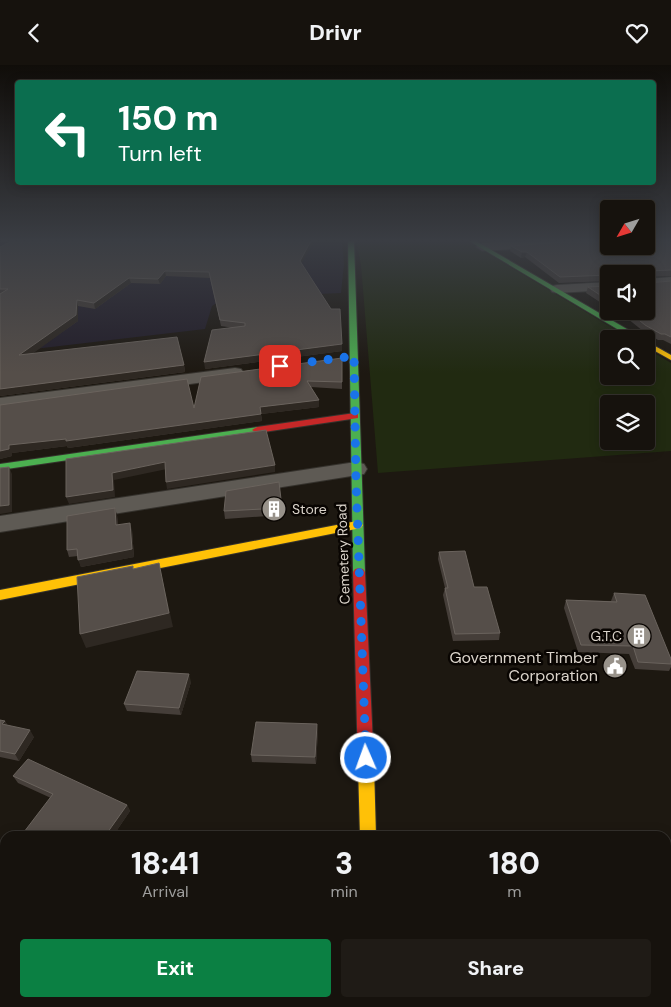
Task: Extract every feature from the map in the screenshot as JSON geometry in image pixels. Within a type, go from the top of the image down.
[{"type":"main road","name":"Cemetery Road","points":[[352,285],[357,525],[368,831]]},
{"type":"main road","points":[[550,285],[625,330]]},
{"type":"main road","points":[[655,348],[671,358]]},
{"type":"main road","points":[[0,467],[355,416]]},
{"type":"main road","points":[[0,595],[357,525]]},
{"type":"street","points":[[557,289],[600,287]]},
{"type":"street","points":[[335,359],[354,356]]},
{"type":"street","points":[[0,404],[257,370]]},
{"type":"street","points":[[0,524],[356,469]]},
{"type":"shaded area","points":[[0,285],[342,285],[341,293],[225,298],[212,306],[205,329],[0,353]]},
{"type":"green space","points":[[363,285],[541,285],[616,330],[600,330],[600,385],[655,385],[655,353],[671,363],[671,451],[378,473]]},
{"type":"building","points":[[0,285],[119,285],[94,303],[77,300],[76,315],[19,355],[177,337],[184,365],[0,389],[0,294],[8,289],[0,289]]},
{"type":"building","points":[[212,285],[315,285],[331,309],[340,309],[342,344],[204,362],[212,330],[245,326],[245,323],[220,320]]},
{"type":"building","points":[[655,285],[671,285],[671,337],[645,325],[639,320],[655,320]]},
{"type":"building","points":[[600,286],[600,295],[588,287]]},
{"type":"building","points":[[342,358],[342,382],[307,381],[319,400],[260,407],[261,414],[66,441],[66,439],[9,445],[9,449],[0,451],[0,405],[187,379],[194,408],[201,377]]},
{"type":"building","points":[[266,430],[275,465],[166,482],[165,462],[112,473],[113,490],[66,497],[66,459]]},
{"type":"building","points":[[9,467],[9,505],[0,506],[0,468]]},
{"type":"building","points":[[279,482],[282,508],[224,511],[226,491]]},
{"type":"building","points":[[115,508],[116,525],[130,523],[132,549],[78,560],[77,549],[67,550],[67,516]]},
{"type":"building","points":[[465,551],[474,587],[487,587],[500,633],[455,634],[445,588],[448,588],[439,552]]},
{"type":"building","points":[[159,563],[169,613],[80,634],[77,577],[133,566],[133,569]]},
{"type":"building","points":[[614,593],[645,595],[671,659],[671,664],[638,662],[633,646],[581,645],[566,600],[617,602]]},
{"type":"building","points":[[137,671],[189,674],[179,708],[124,704]]},
{"type":"building","points":[[0,720],[5,721],[2,724],[30,730],[15,754],[0,751]]},
{"type":"building","points":[[256,722],[317,724],[315,757],[251,755]]},
{"type":"building","points":[[28,759],[127,805],[109,831],[25,831],[53,794],[13,776]]},
{"type":"traffic: fast","points":[[352,285],[359,572]]},
{"type":"traffic: fast","points":[[547,285],[625,330]]},
{"type":"traffic: fast","points":[[0,467],[257,430]]},
{"type":"traffic: slow","points":[[655,348],[671,358]]},
{"type":"traffic: slow","points":[[0,595],[357,525]]},
{"type":"traffic: slow","points":[[366,766],[368,831]]},
{"type":"traffic: jam","points":[[257,430],[355,416]]},
{"type":"traffic: jam","points":[[359,572],[366,766]]},
{"type":"place","name":"Store","points":[[274,509]]},
{"type":"place","name":"G.T.C","points":[[639,636]]},
{"type":"place","name":"Government Timber Corporation","points":[[615,666]]},
{"type":"route","points":[[280,366],[354,356],[356,480],[366,758]]}]
